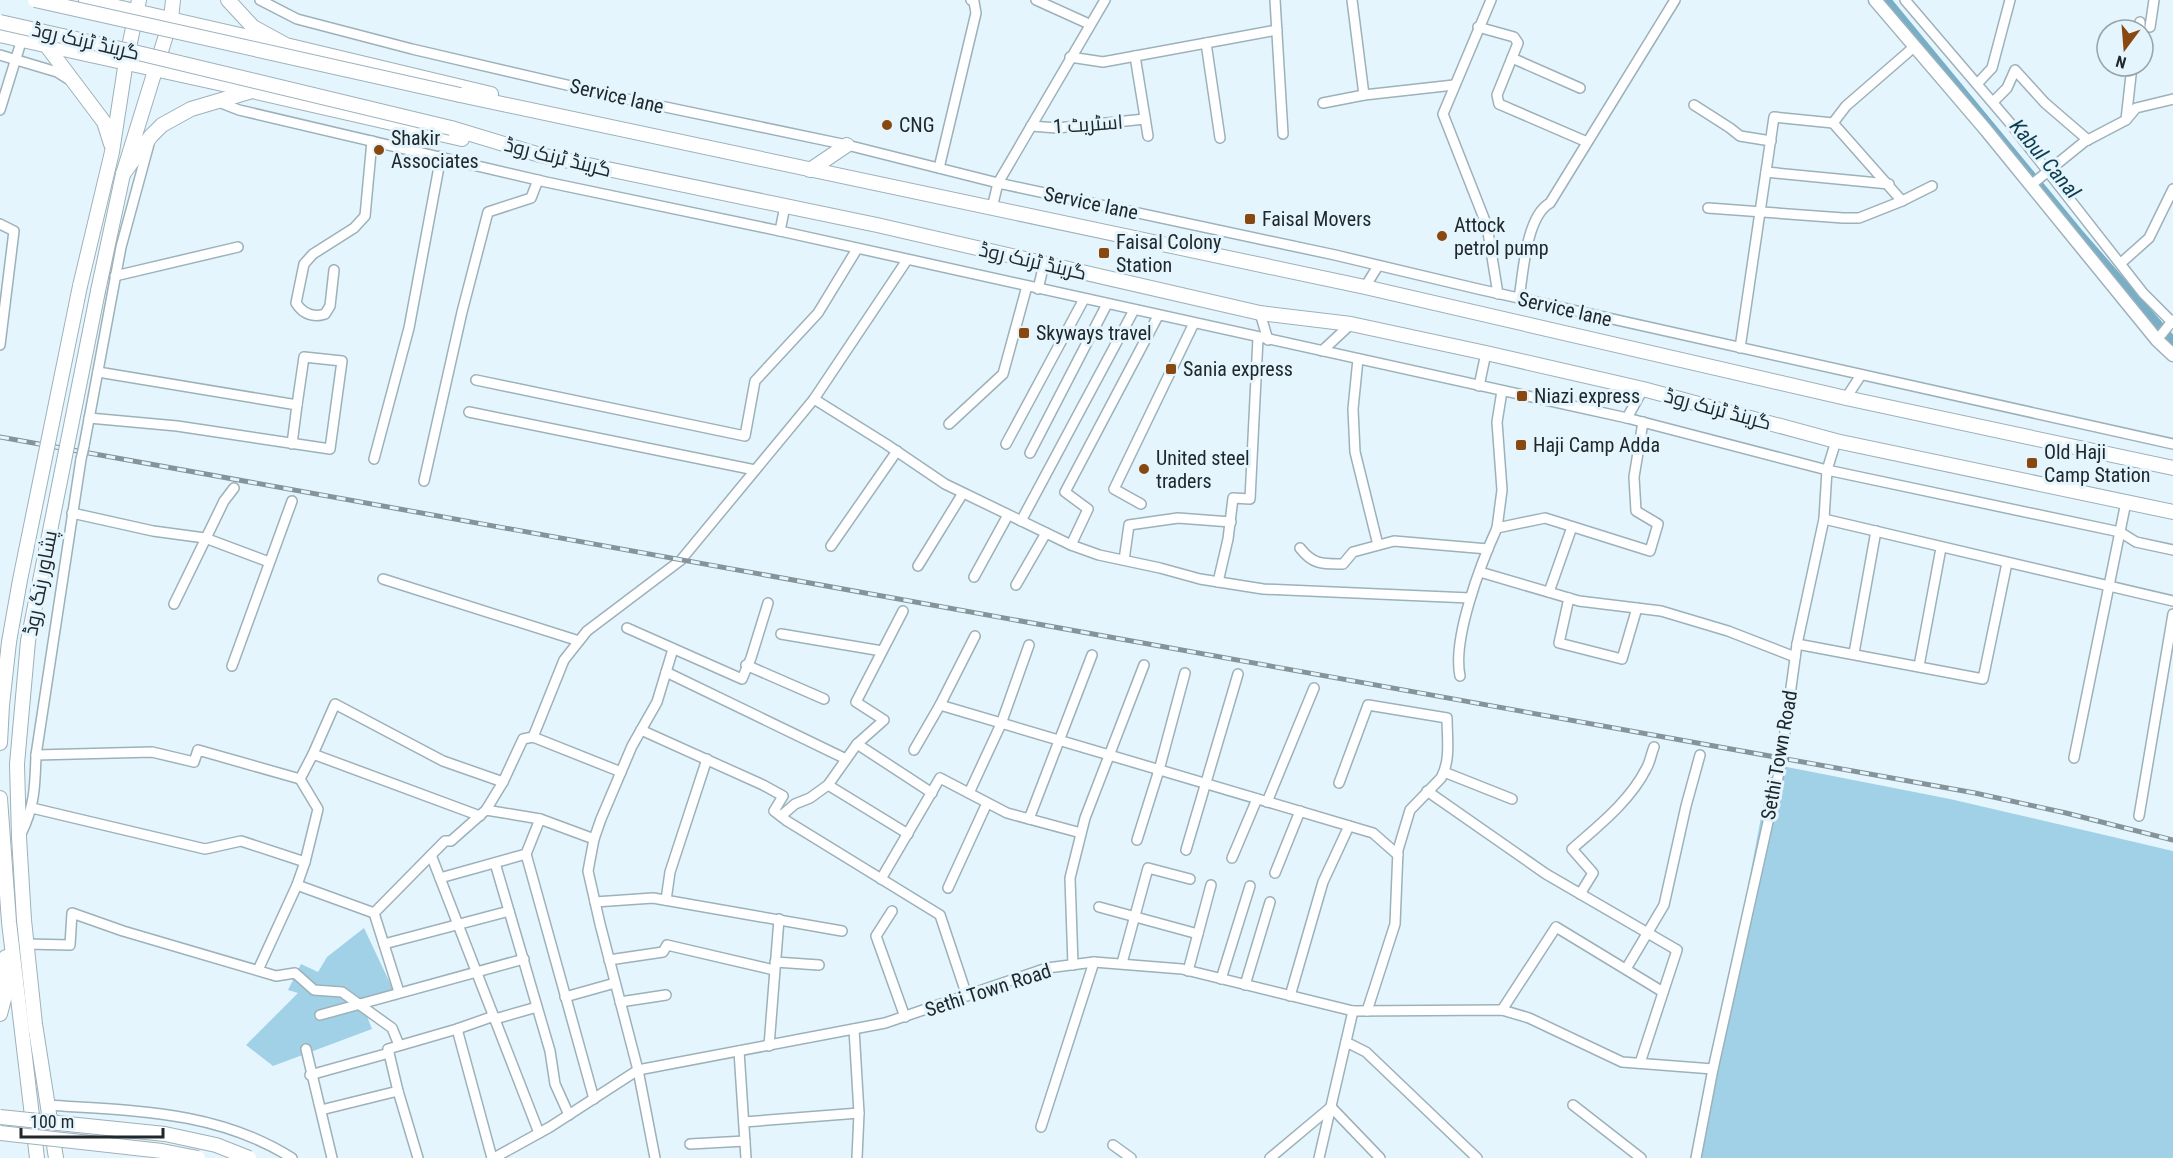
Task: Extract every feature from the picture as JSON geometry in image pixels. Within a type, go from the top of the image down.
[{"type":"highway","name":"گرینڈ ٹرنک روڈ","points":[[35,0],[460,96],[1365,287],[1846,398],[2173,468]]},
{"type":"highway","points":[[86,0],[138,5],[171,19],[477,90],[550,114]]},
{"type":"highway","name":"پشاور رنگ روڈ","points":[[56,1158],[36,1024],[19,837],[17,764],[28,641],[123,174],[171,19],[173,0]]},
{"type":"highway","points":[[228,0],[252,27],[286,45]]},
{"type":"highway","name":"پشاور رنگ روڈ","points":[[0,743],[9,642],[20,580],[80,286],[112,152],[126,61],[138,5]]},
{"type":"highway","name":"گرینڈ ٹرنک روڈ","points":[[0,22],[451,128],[540,155],[785,206],[1260,313],[1351,324],[1486,353],[1643,389],[1836,441],[2173,512]]},
{"type":"highway","points":[[0,35],[126,61],[540,155]]},
{"type":"highway","points":[[46,45],[104,122],[112,152]]},
{"type":"highway","points":[[123,174],[162,125],[191,109],[252,91]]},
{"type":"highway","points":[[810,170],[847,145]]},
{"type":"highway","points":[[0,798],[3,893],[9,922],[32,1133],[37,1158]]},
{"type":"highway","points":[[0,1014],[4,999],[9,922]]},
{"type":"highway","points":[[0,1117],[165,1134],[216,1145],[249,1158]]},
{"type":"highway","points":[[0,1133],[162,1151],[198,1158]]},
{"type":"main road","points":[[1875,0],[2173,356]]},
{"type":"street","name":"Service lane","points":[[260,0],[297,19],[412,49],[627,99],[847,145],[998,183],[2173,444]]},
{"type":"street","points":[[939,168],[976,13],[976,7],[971,0]]},
{"type":"street","points":[[1036,0],[1089,24]]},
{"type":"street","points":[[992,208],[998,183],[1105,0]]},
{"type":"street","points":[[1275,0],[1283,134]]},
{"type":"street","points":[[1352,0],[1364,95]]},
{"type":"street","points":[[1491,0],[1454,85],[1443,118],[1487,226],[1498,294]]},
{"type":"street","points":[[1519,299],[1528,244],[1536,216],[1544,206],[1550,203],[1675,0]]},
{"type":"street","points":[[1905,0],[1993,102],[2143,294],[2172,322],[2158,339]]},
{"type":"street","points":[[1977,84],[1992,69],[2010,0]]},
{"type":"street","points":[[2151,18],[2154,0]]},
{"type":"street","points":[[1478,27],[1514,37],[1518,43],[1497,95],[1499,104],[1587,142]]},
{"type":"street","points":[[1070,57],[1103,62],[1277,30]]},
{"type":"street","points":[[0,110],[22,39]]},
{"type":"street","points":[[1206,43],[1220,138]]},
{"type":"street","points":[[1833,123],[1846,106],[1914,47]]},
{"type":"street","points":[[0,55],[57,72],[78,86]]},
{"type":"street","points":[[1136,56],[1148,136]]},
{"type":"street","points":[[1512,58],[1580,88]]},
{"type":"street","points":[[1993,102],[2007,88],[2015,70],[2045,103],[2088,140]]},
{"type":"street","points":[[2126,120],[2131,78]]},
{"type":"street","points":[[1323,104],[1364,95],[1454,85]]},
{"type":"street","points":[[2031,185],[2088,140],[2126,120],[2136,108],[2173,99]]},
{"type":"street","points":[[216,101],[239,110],[538,180],[780,231],[1627,418],[1827,470],[2120,532],[2136,542],[2173,550]]},
{"type":"street","points":[[1694,105],[1740,136],[1771,141]]},
{"type":"street","points":[[1740,348],[1774,117],[1833,123],[1902,201]]},
{"type":"street","name":"اسٹریٹ 1","points":[[1031,126],[1057,128],[1145,119]]},
{"type":"street","points":[[19,837],[31,814],[35,788],[36,754],[72,513],[115,276],[152,136]]},
{"type":"street","points":[[334,270],[330,306],[326,314],[318,316],[301,310],[296,303],[304,264],[313,254],[354,228],[366,216],[372,141]]},
{"type":"street","points":[[374,459],[409,328],[441,156]]},
{"type":"street","points":[[1766,172],[1888,184]]},
{"type":"street","points":[[424,481],[462,312],[488,212],[531,198],[538,180]]},
{"type":"street","points":[[1708,208],[1859,218],[1932,186]]},
{"type":"street","points":[[2121,263],[2149,238],[2173,189]]},
{"type":"street","points":[[780,231],[785,206]]},
{"type":"street","points":[[0,224],[14,231],[0,345]]},
{"type":"street","points":[[115,276],[238,247]]},
{"type":"street","points":[[476,380],[745,436],[755,381],[818,313],[857,249]]},
{"type":"street","points":[[533,737],[564,660],[586,631],[681,560],[814,399],[907,260]]},
{"type":"street","points":[[1038,289],[1044,264]]},
{"type":"street","points":[[1365,287],[1378,266]]},
{"type":"street","points":[[949,424],[1003,374],[1027,286]]},
{"type":"street","points":[[1006,444],[1084,299]]},
{"type":"street","points":[[1030,453],[1107,304]]},
{"type":"street","points":[[1021,521],[1134,310]]},
{"type":"street","points":[[1218,582],[1228,539],[1233,498],[1250,499],[1263,339],[1260,313]]},
{"type":"street","points":[[1071,545],[1088,509],[1065,492],[1158,316]]},
{"type":"street","points":[[1142,504],[1114,489],[1194,323]]},
{"type":"street","points":[[1323,351],[1351,324]]},
{"type":"street","points":[[1479,386],[1486,353]]},
{"type":"street","points":[[89,418],[177,426],[292,444],[330,449],[342,361],[304,357],[292,444]]},
{"type":"street","points":[[1358,359],[1353,410],[1355,452],[1378,545]]},
{"type":"street","points":[[98,372],[297,405]]},
{"type":"street","points":[[1846,398],[1862,375]]},
{"type":"street","points":[[1627,418],[1643,389]]},
{"type":"street","points":[[1460,676],[1457,663],[1470,598],[1497,528],[1502,490],[1497,422],[1502,391]]},
{"type":"street","points":[[814,399],[945,484],[1071,545],[1099,555],[1218,582],[1263,589],[1470,598]]},
{"type":"street","points":[[469,412],[755,470]]},
{"type":"street","points":[[1497,528],[1545,518],[1650,551],[1659,524],[1636,511],[1634,477],[1643,422]]},
{"type":"street","name":"Sethi Town Road","points":[[1695,1158],[1780,768],[1797,644],[1824,519],[1827,470],[1836,441]]},
{"type":"street","points":[[831,546],[897,451]]},
{"type":"street","points":[[174,604],[224,501],[234,488]]},
{"type":"street","points":[[918,566],[963,493]]},
{"type":"street","points":[[232,666],[292,501]]},
{"type":"street","points":[[2074,758],[2126,502]]},
{"type":"street","points":[[72,513],[153,531],[205,538],[269,562]]},
{"type":"street","points":[[974,577],[1008,515]]},
{"type":"street","points":[[1124,560],[1129,525],[1178,518],[1231,522]]},
{"type":"street","points":[[1824,519],[2173,601]]},
{"type":"street","points":[[1549,592],[1572,527]]},
{"type":"street","points":[[1854,653],[1876,531]]},
{"type":"street","points":[[1016,585],[1046,533]]},
{"type":"street","points":[[1300,548],[1306,556],[1321,564],[1342,564],[1353,552],[1394,541],[1488,549]]},
{"type":"street","points":[[1919,666],[1941,548]]},
{"type":"street","points":[[1797,644],[1983,679],[2007,563]]},
{"type":"street","points":[[1480,572],[1569,598],[1661,611],[1728,631],[1795,657]]},
{"type":"street","points":[[383,579],[579,641]]},
{"type":"street","points":[[1569,598],[1559,643],[1622,659],[1637,608]]},
{"type":"street","points":[[627,628],[741,679],[768,603]]},
{"type":"street","points":[[781,816],[795,804],[810,798],[828,784],[857,744],[884,720],[856,702],[903,611]]},
{"type":"street","points":[[2139,816],[2173,614]]},
{"type":"street","points":[[781,634],[882,651]]},
{"type":"street","points":[[914,750],[975,636]]},
{"type":"street","points":[[969,793],[1000,724],[1029,645]]},
{"type":"street","points":[[655,1158],[638,1070],[588,871],[594,839],[621,771],[657,702],[673,649]]},
{"type":"street","points":[[1029,819],[1092,655]]},
{"type":"street","points":[[746,665],[824,699]]},
{"type":"street","points":[[1073,965],[1070,878],[1081,833],[1108,755],[1144,666]]},
{"type":"street","points":[[666,672],[846,759]]},
{"type":"street","points":[[1137,840],[1159,770],[1185,672]]},
{"type":"street","points":[[1186,850],[1238,674]]},
{"type":"street","points":[[1232,858],[1262,800],[1314,688]]},
{"type":"street","points":[[300,779],[334,704],[443,761],[503,782]]},
{"type":"street","points":[[940,705],[1373,833],[1398,855]]},
{"type":"street","points":[[1339,783],[1368,705],[1447,718],[1448,759],[1441,778],[1410,810],[1398,855],[1395,924],[1367,1011]]},
{"type":"street","points":[[641,730],[783,796],[774,811],[940,915],[967,996]]},
{"type":"street","points":[[374,913],[445,841],[451,841],[483,813],[503,782],[523,739],[533,737],[621,771]]},
{"type":"street","points":[[857,744],[932,793]]},
{"type":"street","points":[[1580,894],[1593,873],[1572,849],[1596,828],[1626,796],[1647,769],[1654,747]]},
{"type":"street","points":[[36,754],[152,752],[194,762],[198,750],[300,779],[318,809],[297,885],[258,970]]},
{"type":"street","points":[[312,754],[483,813],[540,819],[594,839]]},
{"type":"street","points":[[1626,969],[1649,934],[1664,905],[1700,754]]},
{"type":"street","points":[[666,900],[670,872],[707,759]]},
{"type":"street","points":[[1444,772],[1512,799]]},
{"type":"street","points":[[881,879],[940,778],[1007,813],[1081,833]]},
{"type":"street","points":[[828,784],[908,834]]},
{"type":"street","points":[[1427,791],[1546,874],[1677,950],[1640,1063]]},
{"type":"street","points":[[948,888],[987,803]]},
{"type":"street","points":[[32,808],[205,849],[241,841],[305,862]]},
{"type":"street","points":[[1275,873],[1300,811]]},
{"type":"street","points":[[540,819],[526,854],[594,1099]]},
{"type":"street","points":[[1290,996],[1323,882],[1350,826]]},
{"type":"street","points":[[440,878],[526,854]]},
{"type":"street","points":[[431,855],[539,1133]]},
{"type":"street","points":[[495,863],[550,1051],[555,1084],[569,1114]]},
{"type":"street","points":[[1122,963],[1148,868],[1190,879]]},
{"type":"street","points":[[297,885],[374,913]]},
{"type":"street","points":[[1188,971],[1211,885]]},
{"type":"street","points":[[1221,979],[1250,886]]},
{"type":"street","points":[[595,902],[654,898],[842,931]]},
{"type":"street","points":[[1245,985],[1270,902]]},
{"type":"street","points":[[1099,907],[1198,934]]},
{"type":"street","points":[[384,944],[509,911]]},
{"type":"street","points":[[892,911],[876,936],[905,1017]]},
{"type":"street","points":[[27,944],[70,945],[72,913],[123,931],[276,976],[296,973],[314,990],[342,992],[392,1028],[399,1045]]},
{"type":"street","points":[[374,913],[399,992]]},
{"type":"street","points":[[769,1046],[779,919]]},
{"type":"street","points":[[1502,1010],[1556,927],[1663,992]]},
{"type":"street","points":[[609,960],[663,952],[667,945],[774,966],[819,965]]},
{"type":"street","points":[[320,1014],[524,959]]},
{"type":"street","points":[[1041,1127],[1094,962]]},
{"type":"street","name":"Sethi Town Road","points":[[493,1158],[539,1133],[638,1070],[769,1046],[905,1017],[1047,968],[1094,962],[1188,971],[1353,1011],[1502,1010],[1529,1018],[1622,1062],[1713,1069]]},
{"type":"street","points":[[565,997],[615,983]]},
{"type":"street","points":[[620,1002],[666,995]]},
{"type":"street","points":[[418,1158],[388,1049],[494,1017],[537,1007]]},
{"type":"street","points":[[1319,1158],[1353,1011]]},
{"type":"street","points":[[457,1029],[493,1158]]},
{"type":"street","points":[[854,1029],[859,1113],[856,1158]]},
{"type":"street","points":[[1346,1042],[1366,1052],[1477,1158]]},
{"type":"street","points":[[306,1049],[332,1158]]},
{"type":"street","points":[[739,1050],[746,1158]]},
{"type":"street","points":[[311,1075],[389,1053]]},
{"type":"street","points":[[321,1110],[398,1091]]},
{"type":"street","points":[[47,1105],[173,1114],[252,1136],[292,1158]]},
{"type":"street","points":[[1573,1105],[1641,1158]]},
{"type":"street","points":[[1270,1158],[1331,1107]]},
{"type":"street","points":[[1331,1107],[1380,1158]]},
{"type":"street","points":[[744,1122],[859,1113]]},
{"type":"street","points":[[690,1144],[745,1141]]},
{"type":"street","points":[[1113,1145],[1131,1158]]},
{"type":"shaded area","points":[[1771,764],[1950,799],[2173,851],[2173,1158],[1697,1158]]},
{"type":"shaded area","points":[[364,928],[398,1000],[363,1006],[372,1029],[273,1066],[246,1045],[298,993],[288,990],[301,964],[318,972],[327,957]]},
{"type":"waterway","name":"Kabul Canal","points":[[1886,0],[2078,233],[2173,342]]},
{"type":"railway","points":[[0,437],[1975,793],[2173,840]]},
{"type":"place","name":"CNG","points":[[887,125]]},
{"type":"place","name":"Shakir Associates","points":[[379,150]]},
{"type":"place","name":"Faisal Movers","points":[[1250,219]]},
{"type":"place","name":"Attock petrol pump","points":[[1442,236]]},
{"type":"place","name":"Faisal Colony Station","points":[[1104,253]]},
{"type":"place","name":"Skyways travel","points":[[1024,333]]},
{"type":"place","name":"Sania express","points":[[1171,369]]},
{"type":"place","name":"Niazi express","points":[[1522,396]]},
{"type":"place","name":"Haji Camp Adda","points":[[1521,445]]},
{"type":"place","name":"Old Haji Camp Station","points":[[2032,463]]},
{"type":"place","name":"United steel traders","points":[[1144,469]]}]
